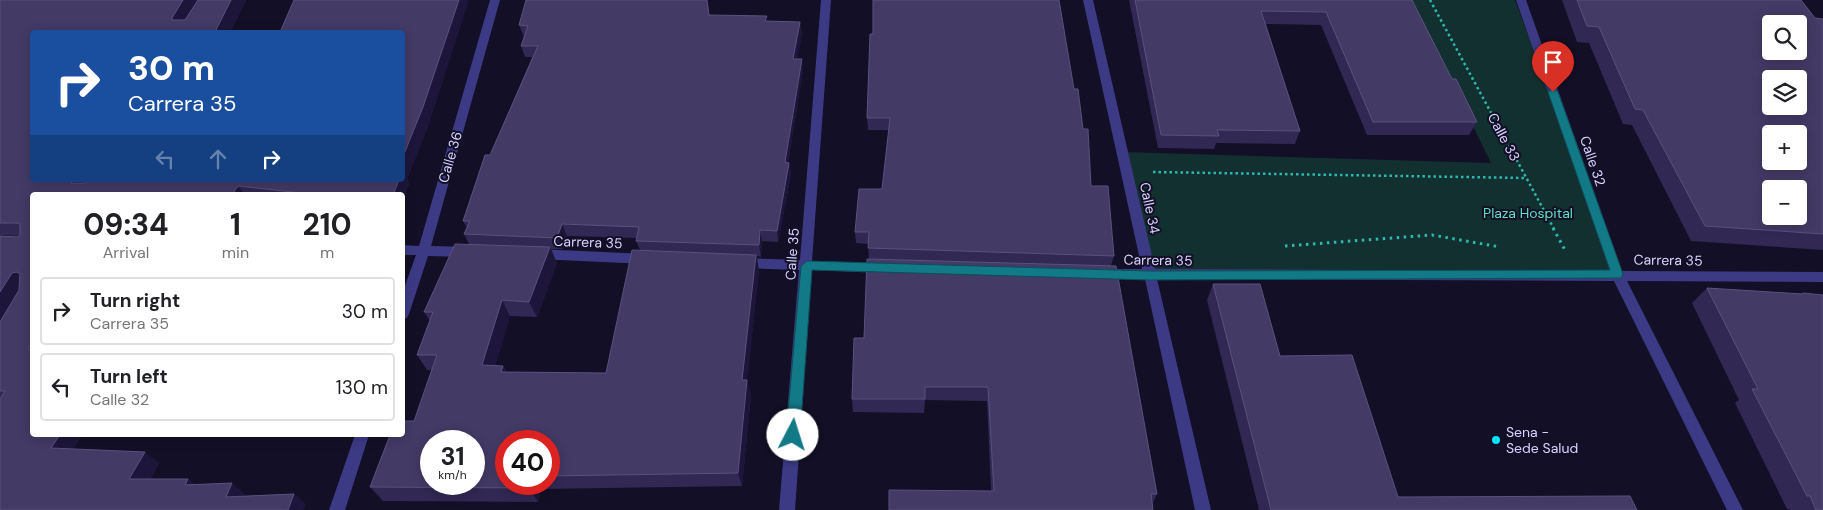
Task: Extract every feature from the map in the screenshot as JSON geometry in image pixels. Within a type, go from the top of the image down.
[{"type":"street","name":"Calle 36","points":[[405,305],[424,250],[495,0]]},
{"type":"street","name":"Calle 35","points":[[787,510],[826,0]]},
{"type":"street","name":"Calle 34","points":[[1088,0],[1203,510]]},
{"type":"street","name":"Calle 32","points":[[1521,0],[1617,274]]},
{"type":"street","points":[[405,250],[483,252]]},
{"type":"street","name":"Carrera 35","points":[[522,254],[659,260]]},
{"type":"street","points":[[728,262],[895,268]]},
{"type":"street","name":"Carrera 35","points":[[1090,274],[1823,276]]},
{"type":"street","points":[[1617,274],[1735,510]]},
{"type":"street","points":[[337,510],[361,437]]},
{"type":"path","name":"Calle 33","points":[[1430,0],[1579,275]]},
{"type":"path","points":[[1127,172],[1526,178]]},
{"type":"green space","name":"Plaza Hospital","points":[[1411,0],[1515,0],[1617,274],[1149,275],[1123,152],[1491,163]]},
{"type":"building","points":[[0,0],[183,0],[172,20],[185,20],[198,0],[231,0],[216,30],[30,30],[30,182],[398,182],[394,192],[293,192],[238,186],[234,192],[30,192],[30,346],[28,349],[30,349],[30,437],[59,437],[51,448],[145,452],[129,479],[188,479],[185,485],[232,483],[226,497],[294,494],[288,510],[0,510],[0,399],[5,391],[0,391],[0,322],[19,290],[20,274],[17,272],[12,273],[0,292],[0,236],[18,237],[20,235],[20,225],[18,223],[0,223]]},
{"type":"building","points":[[294,0],[459,0],[423,107],[405,152],[405,30],[281,30]]},
{"type":"building","points":[[526,0],[707,0],[709,15],[767,16],[765,21],[800,22],[793,59],[802,59],[785,162],[789,163],[777,231],[760,230],[759,245],[636,241],[639,227],[562,224],[557,238],[464,234],[470,221],[463,221],[485,155],[490,155],[538,46],[521,46],[528,26],[519,25]]},
{"type":"building","points":[[873,0],[1059,0],[1074,89],[1078,89],[1083,129],[1088,129],[1091,186],[1108,186],[1114,256],[868,248],[869,232],[855,232],[859,189],[882,189],[890,118],[867,118],[870,34],[873,34]]},
{"type":"building","points":[[1135,0],[1412,0],[1452,79],[1456,79],[1477,122],[1373,122],[1326,12],[1261,11],[1300,131],[1217,130],[1219,136],[1161,135]]},
{"type":"building","points":[[1577,0],[1801,0],[1815,18],[1823,19],[1823,234],[1705,226],[1643,110],[1635,109],[1599,27],[1587,26]]},
{"type":"building","points":[[455,244],[550,247],[529,302],[502,300],[482,365],[503,366],[501,372],[606,373],[632,250],[756,255],[742,380],[747,380],[738,473],[560,476],[560,430],[495,430],[495,488],[485,488],[485,430],[420,430],[420,487],[370,487],[389,437],[405,437],[405,421],[414,421],[437,355],[417,355],[433,312],[424,312]]},
{"type":"building","points":[[867,259],[1116,266],[1157,494],[1151,494],[1153,510],[889,510],[889,490],[994,491],[988,387],[925,387],[925,399],[852,399],[854,338],[864,338]]},
{"type":"building","points":[[1213,284],[1260,284],[1280,356],[1352,355],[1398,497],[1630,496],[1637,510],[1271,510]]},
{"type":"building","points":[[1707,288],[1823,295],[1823,510],[1816,510],[1810,496],[1807,496],[1752,389],[1758,389]]},
{"type":"place","name":"Sena - Sede Salud","points":[[1496,440]]},
{"type":"route","points":[[793,435],[807,266],[1149,275],[1617,274],[1553,92]]}]
